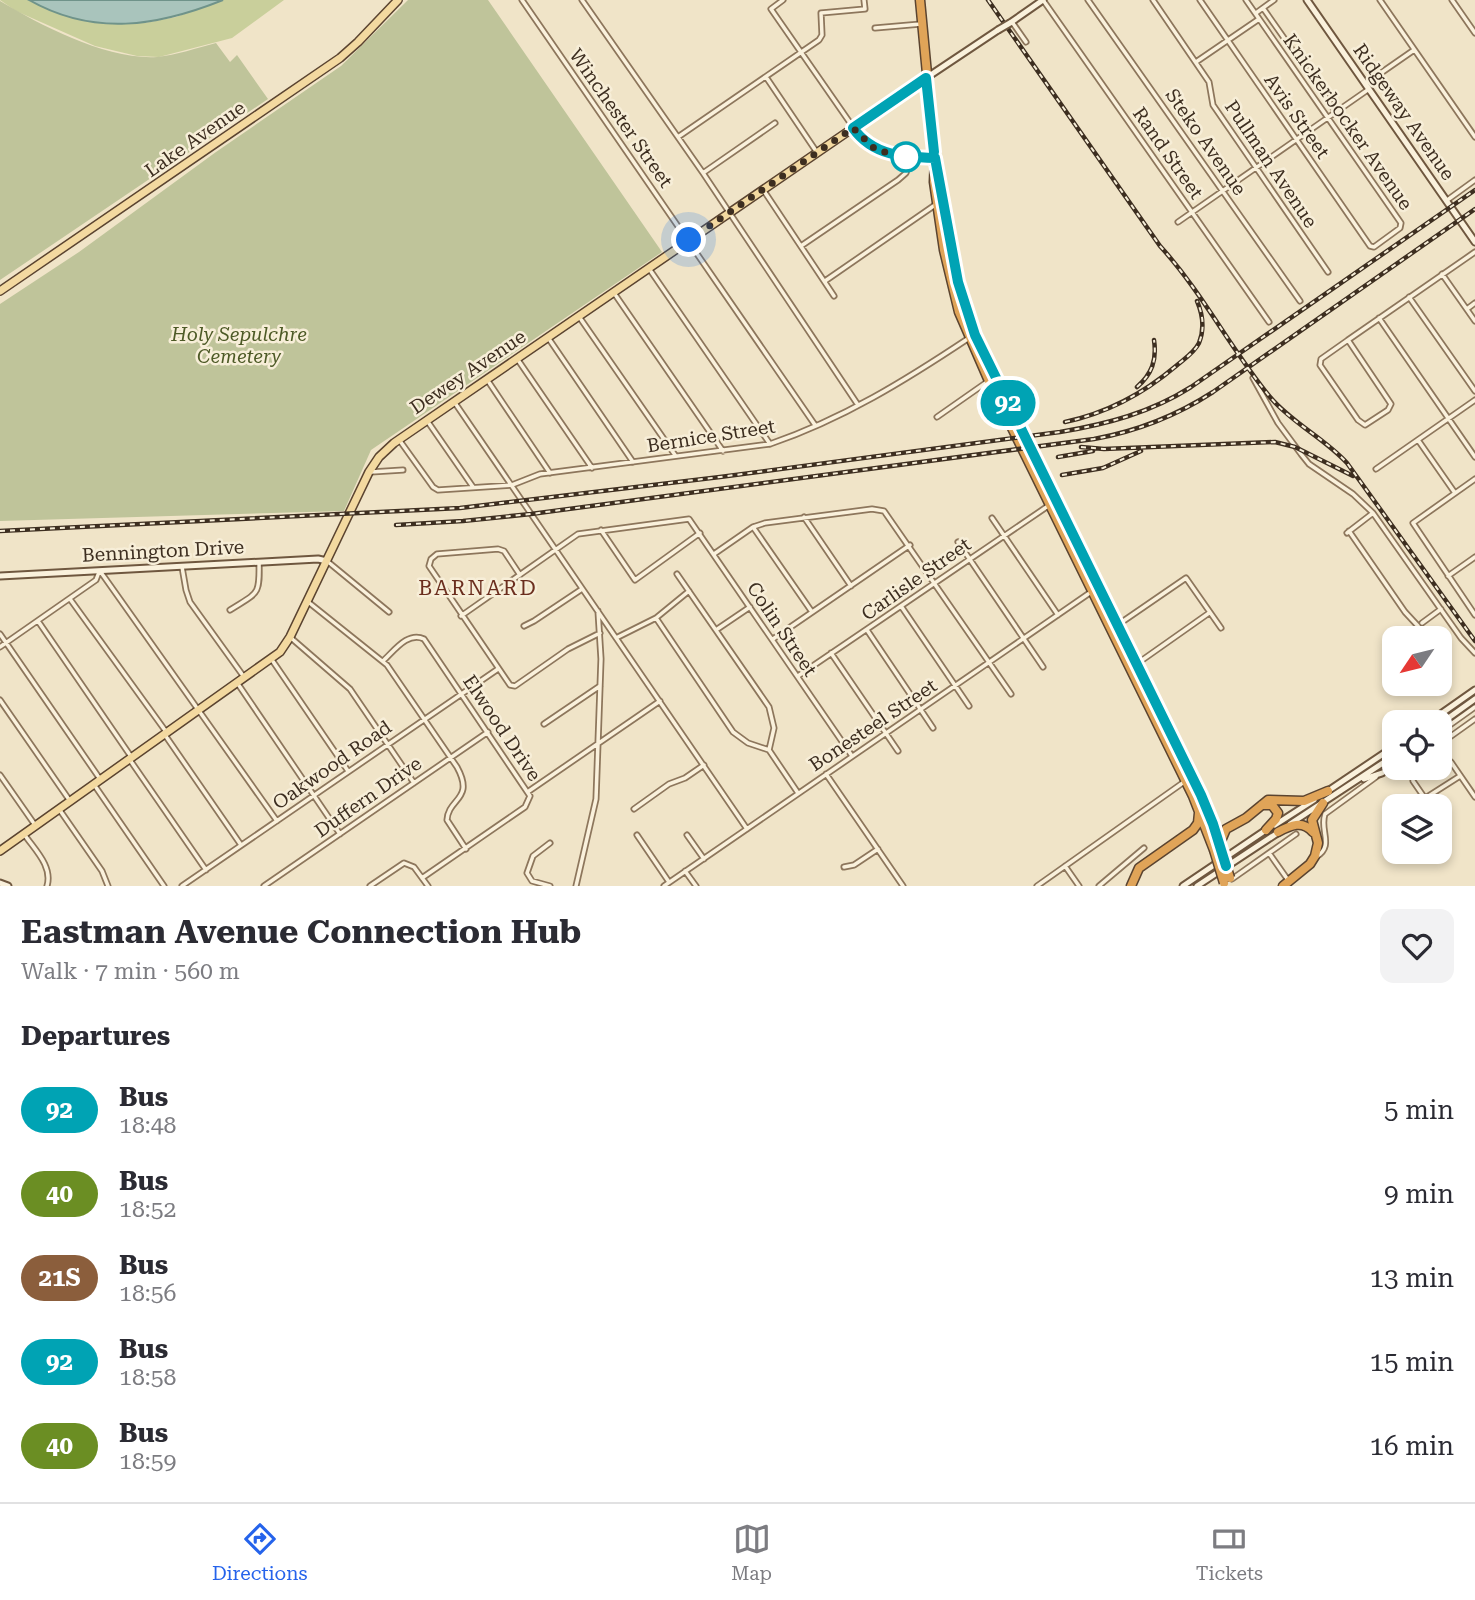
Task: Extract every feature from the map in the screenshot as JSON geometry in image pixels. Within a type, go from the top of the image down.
[{"type":"highway","points":[[920,0],[937,204],[951,285],[989,381],[1050,504],[1117,625],[1189,779],[1210,838],[1217,848]]},
{"type":"highway","points":[[935,158],[958,282],[972,336],[1189,779],[1210,815],[1219,825],[1230,826]]},
{"type":"highway","points":[[1217,848],[1222,834],[1230,826],[1246,818],[1269,800],[1302,801],[1328,791]]},
{"type":"highway","points":[[1286,883],[1315,857],[1318,847],[1312,818],[1323,803]]},
{"type":"highway","points":[[1260,807],[1271,804],[1278,811],[1276,819],[1266,830]]},
{"type":"highway","points":[[1132,886],[1134,874],[1140,867],[1190,832],[1198,822],[1198,807]]},
{"type":"highway","points":[[1210,815],[1228,882]]},
{"type":"highway","points":[[1278,832],[1301,824],[1316,838]]},
{"type":"highway","points":[[1190,832],[1200,830],[1210,838]]},
{"type":"main road","name":"Lake Avenue","points":[[0,291],[340,58],[398,0]]},
{"type":"main road","name":"Dewey Avenue","points":[[1,849],[272,660],[284,648],[369,472],[384,452],[399,439],[926,78]]},
{"type":"street","name":"Winchester Street","points":[[522,0],[816,425]]},
{"type":"street","points":[[582,0],[703,173],[858,405]]},
{"type":"street","points":[[783,0],[771,9],[853,128],[876,150],[911,158],[935,158]]},
{"type":"street","points":[[678,137],[821,38],[821,13],[865,9],[864,0]]},
{"type":"street","name":"Dewey Avenue","points":[[926,78],[1043,0]]},
{"type":"street","name":"Rand Street","points":[[1043,0],[1269,322]]},
{"type":"street","name":"Steko Avenue","points":[[1088,0],[1300,301]]},
{"type":"street","name":"Pullman Avenue","points":[[1153,0],[1210,83],[1213,104],[1328,272]]},
{"type":"street","name":"Avis Street","points":[[1200,0],[1371,247]]},
{"type":"street","name":"Knickerbocker Avenue","points":[[1247,0],[1402,226],[1371,247]]},
{"type":"street","points":[[1256,13],[1275,0]]},
{"type":"street","name":"Ridgeway Avenue","points":[[1307,0],[1475,242]]},
{"type":"street","points":[[1380,0],[1475,137]]},
{"type":"street","points":[[1452,0],[1474,29]]},
{"type":"street","points":[[1263,8],[1336,112]]},
{"type":"street","points":[[1196,62],[1259,19]]},
{"type":"street","points":[[1011,22],[1026,42]]},
{"type":"street","points":[[875,28],[921,24]]},
{"type":"street","points":[[1178,222],[1336,112],[1415,50]]},
{"type":"street","points":[[766,77],[818,153]]},
{"type":"street","points":[[703,173],[775,123]]},
{"type":"street","points":[[801,246],[898,180],[906,173],[911,158]]},
{"type":"street","points":[[1446,201],[1475,180]]},
{"type":"street","points":[[763,190],[834,296]]},
{"type":"street","points":[[825,281],[937,204]]},
{"type":"street","points":[[1348,340],[1391,404],[1388,410],[1365,425],[1358,420],[1320,365],[1321,359],[1379,318],[1442,274],[1475,252]]},
{"type":"street","points":[[649,268],[771,444]]},
{"type":"street","points":[[1442,274],[1475,321]]},
{"type":"street","points":[[614,293],[723,451]]},
{"type":"street","points":[[1409,297],[1475,391]]},
{"type":"street","points":[[1467,309],[1475,303]]},
{"type":"street","points":[[579,316],[676,457]]},
{"type":"street","points":[[1379,318],[1475,457]]},
{"type":"street","name":"Bernice Street","points":[[399,439],[435,490],[512,485],[536,475],[771,444],[895,387],[972,336]]},
{"type":"street","points":[[548,337],[634,462]]},
{"type":"street","points":[[517,358],[592,468]]},
{"type":"street","points":[[1253,378],[1278,423],[1309,464],[1353,494],[1373,513],[1441,610],[1475,653]]},
{"type":"street","points":[[487,379],[550,473]]},
{"type":"street","points":[[937,417],[989,381]]},
{"type":"street","points":[[1377,469],[1475,400]]},
{"type":"street","points":[[454,401],[747,829]]},
{"type":"street","points":[[427,420],[473,487]]},
{"type":"street","points":[[1418,440],[1455,493]]},
{"type":"street","points":[[369,472],[403,470]]},
{"type":"street","points":[[1475,479],[1413,523],[1475,615]]},
{"type":"street","name":"Carlisle Street","points":[[798,676],[1050,504]]},
{"type":"street","points":[[714,554],[753,527],[765,523],[872,509],[887,513],[1011,694]]},
{"type":"street","points":[[1373,513],[1348,532],[1405,612],[1420,624],[1441,610]]},
{"type":"street","points":[[804,517],[851,586]]},
{"type":"street","points":[[992,518],[1058,615]]},
{"type":"street","name":"Colin Street","points":[[601,530],[689,519],[852,756]]},
{"type":"street","points":[[753,527],[812,612]]},
{"type":"street","points":[[461,616],[578,534],[601,530],[635,580],[700,533]]},
{"type":"street","points":[[957,542],[1042,667]]},
{"type":"street","points":[[772,639],[910,545]]},
{"type":"street","points":[[520,575],[500,550],[440,554],[433,556],[429,563],[430,571],[509,684],[515,686],[568,649],[600,634],[606,623]]},
{"type":"street","points":[[1448,576],[1475,558]]},
{"type":"street","name":"Bennington Drive","points":[[0,576],[318,559],[327,561]]},
{"type":"street","points":[[327,561],[389,612]]},
{"type":"street","points":[[230,610],[257,592],[260,584],[259,562]]},
{"type":"street","points":[[182,566],[190,602],[245,678]]},
{"type":"street","points":[[0,647],[98,579],[99,570]]},
{"type":"street","points":[[99,570],[277,821]]},
{"type":"street","points":[[677,574],[772,713],[774,728],[769,751]]},
{"type":"street","points":[[1117,625],[1186,578],[1221,628]]},
{"type":"street","points":[[524,626],[582,589]]},
{"type":"street","name":"Bonesteel Street","points":[[664,886],[1096,589]]},
{"type":"street","points":[[616,638],[656,618],[689,591]]},
{"type":"street","points":[[70,598],[241,845]]},
{"type":"street","points":[[307,601],[383,661],[451,757],[461,773],[463,786],[460,799],[448,812],[447,820],[466,849]]},
{"type":"street","points":[[901,606],[969,706]]},
{"type":"street","points":[[716,630],[750,607]]},
{"type":"street","points":[[576,886],[596,799],[600,686],[598,611]]},
{"type":"street","points":[[1136,664],[1210,612]]},
{"type":"street","points":[[656,618],[733,732],[748,743],[769,751],[798,793]]},
{"type":"street","points":[[38,621],[205,870]]},
{"type":"street","points":[[867,630],[933,729]]},
{"type":"street","points":[[0,634],[164,886]]},
{"type":"street","name":"Elwood Drive","points":[[383,661],[407,640],[419,636],[428,643],[529,792],[530,800],[525,807],[422,878]]},
{"type":"street","points":[[290,637],[350,689],[414,783]]},
{"type":"street","points":[[831,653],[898,751]]},
{"type":"street","points":[[272,660],[348,771]]},
{"type":"street","name":"Oakwood Road","points":[[182,886],[498,668]]},
{"type":"street","points":[[238,684],[340,834]]},
{"type":"street","points":[[544,724],[600,686]]},
{"type":"street","points":[[1447,710],[1475,690]]},
{"type":"street","points":[[1452,715],[1475,699]]},
{"type":"street","points":[[0,700],[70,801]]},
{"type":"street","points":[[529,792],[660,701]]},
{"type":"street","points":[[1452,723],[1475,707]]},
{"type":"street","points":[[1452,735],[1475,719]]},
{"type":"street","name":"Duffern Drive","points":[[264,886],[488,732]]},
{"type":"street","points":[[1183,886],[1382,755]]},
{"type":"street","points":[[1197,886],[1382,764]]},
{"type":"street","points":[[1452,764],[1475,797]]},
{"type":"street","points":[[634,809],[668,784],[685,778],[704,765]]},
{"type":"street","points":[[1352,786],[1382,773]]},
{"type":"street","points":[[1315,857],[1326,847],[1323,823],[1325,814],[1382,773]]},
{"type":"street","points":[[827,774],[903,886]]},
{"type":"street","points":[[0,775],[35,826]]},
{"type":"street","points":[[1413,780],[1424,797],[1427,797],[1460,776]]},
{"type":"street","points":[[1037,886],[1189,779]]},
{"type":"street","points":[[59,809],[102,871],[108,886]]},
{"type":"street","points":[[24,834],[47,868],[47,886]]},
{"type":"street","points":[[1228,882],[1296,834]]},
{"type":"street","points":[[637,835],[669,882]]},
{"type":"street","points":[[687,835],[704,859]]},
{"type":"street","points":[[550,843],[533,856],[527,873],[532,881],[550,886]]},
{"type":"street","points":[[1099,886],[1144,848]]},
{"type":"street","points":[[844,867],[854,865],[878,849]]},
{"type":"street","points":[[1269,853],[1286,883]]},
{"type":"street","points":[[370,886],[404,863],[414,867],[428,886]]},
{"type":"street","points":[[1065,866],[1079,886]]},
{"type":"street","points":[[685,871],[695,886]]},
{"type":"street","points":[[0,883],[8,886]]},
{"type":"green space","points":[[0,0],[29,0],[145,23],[176,17],[223,0],[284,0],[232,38],[159,57],[137,56],[95,46],[16,11]]},
{"type":"green space","name":"Holy Sepulchre Cemetery","points":[[408,0],[488,0],[662,252],[371,450],[344,511],[0,521],[0,304],[79,252],[216,152],[341,66]]},
{"type":"green space","points":[[0,1],[76,40],[117,53],[157,57],[216,43],[230,62],[237,55],[268,99],[0,280]]},
{"type":"water","points":[[29,0],[223,0],[174,16],[126,24],[78,19],[53,12]]},
{"type":"railway","points":[[988,0],[1160,246],[1189,282],[1270,397],[1347,463],[1475,641]]},
{"type":"railway","points":[[0,531],[460,508],[720,477],[1060,432],[1095,425],[1144,411],[1191,387],[1475,190]]},
{"type":"railway","points":[[396,525],[531,514],[1094,439],[1126,432],[1156,422],[1213,392],[1475,209]]},
{"type":"railway","points":[[1065,422],[1124,401],[1151,385],[1189,356],[1199,343],[1203,327],[1197,301]]},
{"type":"railway","points":[[1137,387],[1152,366],[1154,340]]},
{"type":"railway","points":[[1081,447],[1104,449],[1275,442],[1295,447],[1353,476]]},
{"type":"railway","points":[[1058,457],[1093,451]]},
{"type":"railway","points":[[1062,475],[1103,468],[1141,451]]},
{"type":"bus line","name":"92","points":[[934,152],[926,78],[853,128],[876,150],[911,158],[935,158],[958,282],[975,335],[1201,795],[1226,866]]},
{"type":"district","name":"BARNARD","points":[[478,588]]},
{"type":"route","points":[[689,240],[853,128],[876,150],[911,158],[906,157]]}]
